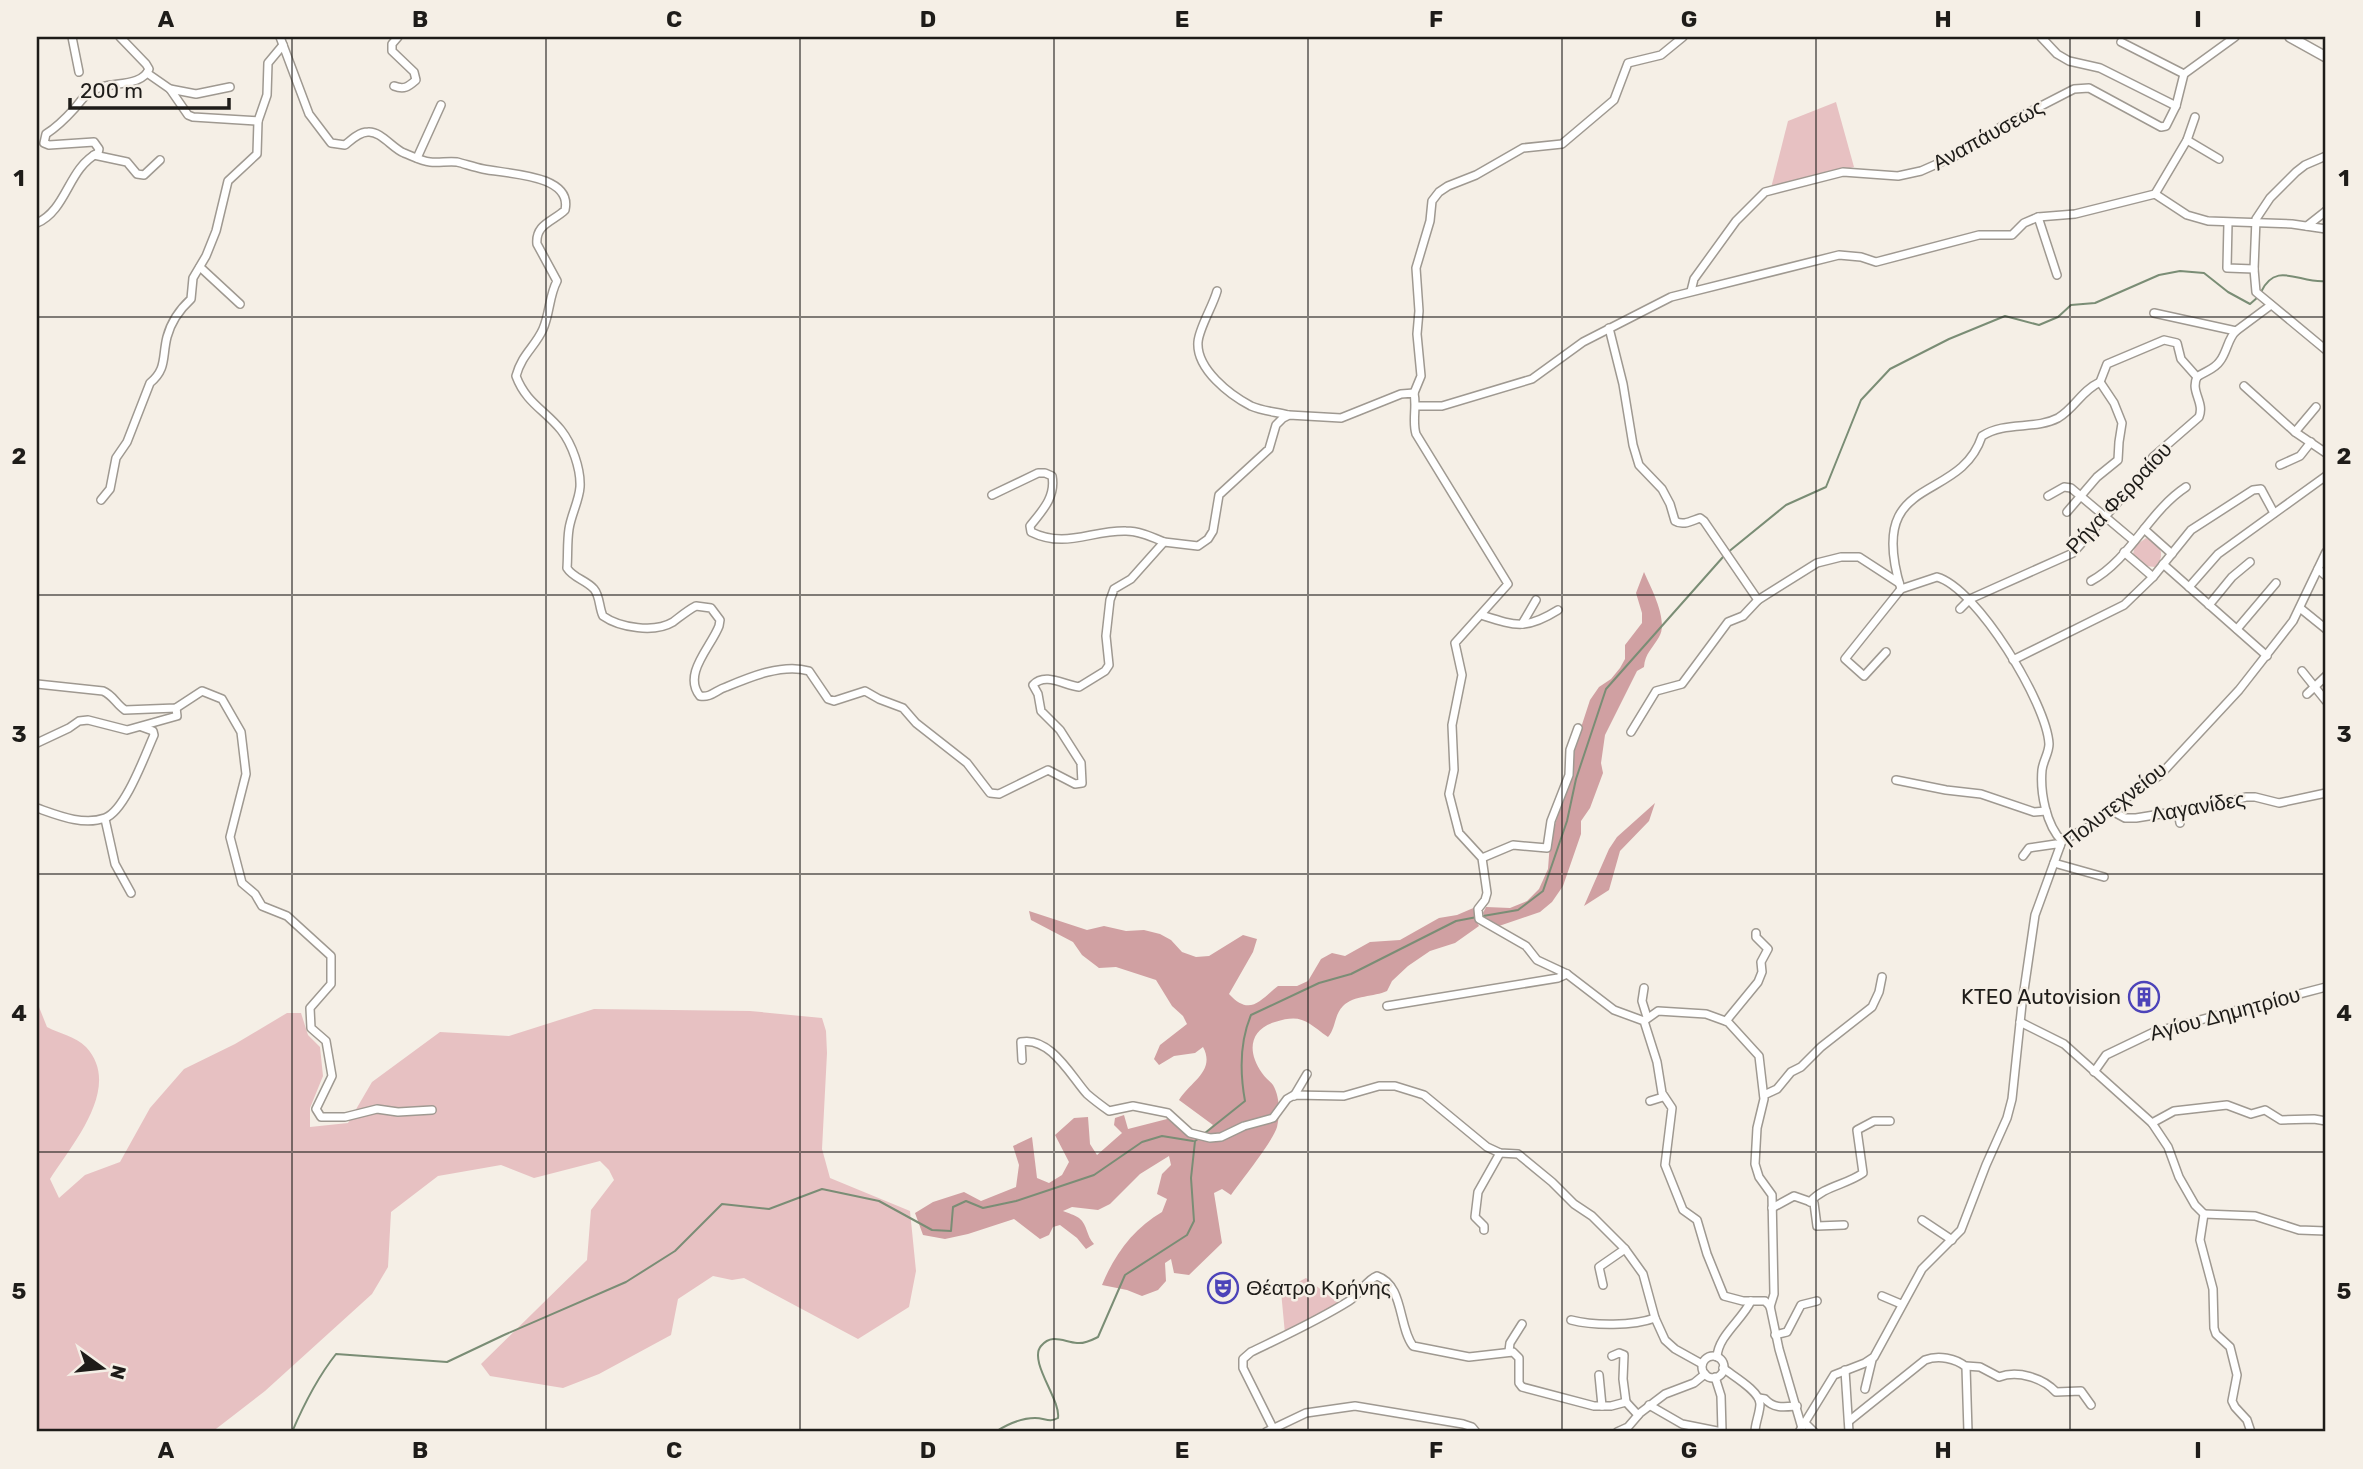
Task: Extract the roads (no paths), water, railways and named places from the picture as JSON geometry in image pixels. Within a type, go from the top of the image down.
[{"type":"main road","points":[[2290,37],[2326,57]]},
{"type":"street","points":[[72,37],[79,72]]},
{"type":"street","points":[[37,223],[56,208],[82,163],[98,153],[99,149],[94,142],[49,145],[43,140],[46,134],[58,126],[88,93],[109,84],[140,79],[149,69],[120,37]]},
{"type":"street","points":[[394,86],[407,87],[416,80],[414,72],[392,51],[392,44],[397,37]]},
{"type":"street","points":[[1683,37],[1661,55],[1629,63],[1615,100],[1562,144],[1523,148],[1476,176],[1448,186],[1432,201],[1430,221],[1416,268],[1419,312],[1417,334],[1421,369],[1420,384],[1414,393],[1417,406],[1414,424],[1416,434],[1507,581],[1505,589],[1455,643],[1462,675],[1452,725],[1454,769],[1449,794],[1459,834],[1482,858],[1487,893],[1478,916],[1526,946],[1537,960],[1567,974],[1614,1010],[1645,1019],[1658,1011],[1706,1014],[1726,1021],[1759,1056],[1764,1095],[1757,1128],[1756,1167],[1761,1180],[1771,1193],[1774,1294],[1770,1307],[1775,1335],[1802,1428]]},
{"type":"street","points":[[2041,37],[2057,54],[2069,61],[2100,68],[2176,106],[2184,74],[2235,37]]},
{"type":"street","points":[[101,500],[110,489],[116,458],[127,442],[150,383],[158,378],[165,359],[167,338],[179,310],[191,299],[193,278],[216,231],[228,181],[257,154],[258,121],[267,95],[268,63],[282,41]]},
{"type":"street","points":[[282,41],[309,114],[331,143],[345,145],[369,131],[379,135],[391,146],[417,158],[432,162],[455,162],[531,177],[553,183],[563,193],[565,209],[544,224],[536,238],[557,281],[543,330],[525,354],[516,376],[521,390],[530,401],[560,429],[577,465],[580,487],[569,528],[567,568],[597,593],[601,613],[606,619],[634,626],[655,627],[673,622],[696,606],[711,608],[720,620],[697,664],[696,686],[700,696],[710,696],[723,687],[777,669],[803,669],[812,673],[828,699],[834,701],[865,691],[902,708],[916,723],[967,763],[990,793],[999,794],[1048,770],[1080,785],[1083,776],[1081,763],[1060,730],[1041,711],[1038,694],[1033,685],[1046,679],[1079,687],[1105,671],[1109,666],[1106,636],[1114,589],[1130,579],[1164,541]]},
{"type":"street","points":[[2121,42],[2184,74]]},
{"type":"street","points":[[147,73],[170,89],[188,115],[258,121]]},
{"type":"street","points":[[170,89],[196,94],[230,86]]},
{"type":"street","name":"Αναπάυσεως","points":[[1691,291],[1694,279],[1736,221],[1765,192],[1843,172],[1898,176],[1921,171],[1955,156],[2004,125],[2074,89],[2089,88],[2161,127],[2169,124],[2176,106]]},
{"type":"street","points":[[417,158],[441,105]]},
{"type":"street","points":[[1417,406],[1442,406],[1532,379],[1574,348],[1609,328],[1671,297],[1691,291],[1839,255],[1861,257],[1876,262],[1979,235],[2009,236],[2026,221],[2038,217],[2075,214],[2155,194],[2187,140],[2195,117]]},
{"type":"street","points":[[2187,140],[2219,159]]},
{"type":"street","points":[[94,155],[127,163],[138,174],[144,175],[160,160]]},
{"type":"street","points":[[2326,156],[2305,165],[2265,205],[2255,224],[2254,269],[2254,286],[2260,296],[2326,350]]},
{"type":"street","points":[[2155,194],[2187,215],[2202,220],[2326,229]]},
{"type":"street","points":[[2307,226],[2326,211]]},
{"type":"street","points":[[2038,217],[2057,275]]},
{"type":"street","points":[[2228,223],[2227,268],[2254,269]]},
{"type":"street","points":[[200,267],[240,304]]},
{"type":"street","points":[[1217,291],[1198,341],[1199,355],[1205,369],[1252,406],[1289,415],[1340,418],[1401,394],[1414,393]]},
{"type":"street","points":[[1900,586],[1894,559],[1894,538],[1900,514],[1909,501],[1967,464],[1979,447],[1982,436],[1990,431],[2055,419],[2070,408],[2086,389],[2100,383],[2107,364],[2164,340],[2177,344],[2181,359],[2197,377],[2217,365],[2232,334],[2271,305]]},
{"type":"street","points":[[2154,313],[2236,331]]},
{"type":"street","points":[[1609,328],[1639,465],[1662,489],[1675,520],[1679,523],[1700,519],[1704,521],[1758,600]]},
{"type":"street","name":"Ρήγα Φερραίου","points":[[1960,609],[1970,599],[2073,554],[2158,453],[2199,417],[2200,406],[2194,389],[2197,377]]},
{"type":"street","points":[[2067,512],[2099,475],[2118,460],[2122,423],[2119,412],[2100,383]]},
{"type":"street","points":[[2244,386],[2295,432],[2326,453]]},
{"type":"street","points":[[2295,432],[2316,407]]},
{"type":"street","points":[[992,495],[1045,472],[1052,476],[1053,484],[1046,508],[1030,526],[1031,532],[1045,538],[1070,540],[1127,531],[1164,541],[1198,546],[1208,539],[1213,531],[1219,495],[1269,449],[1276,425],[1289,415]]},
{"type":"street","points":[[2280,466],[2300,456],[2311,442]]},
{"type":"street","points":[[2189,587],[2216,556],[2326,476]]},
{"type":"street","points":[[2048,496],[2066,486],[2081,495],[2134,541]]},
{"type":"street","points":[[2091,581],[2106,572],[2166,502],[2186,487]]},
{"type":"street","points":[[2014,660],[2114,611],[2132,599],[2191,530],[2253,490],[2260,489],[2274,513]]},
{"type":"street","points":[[2144,529],[2172,554]]},
{"type":"street","points":[[2124,552],[2152,577]]},
{"type":"street","name":"Πολυτεχνείου","points":[[1877,1387],[1866,1387],[1872,1359],[1922,1269],[1952,1240],[1964,1223],[2007,1118],[2012,1099],[2035,915],[2061,843],[2092,825],[2160,775],[2239,690],[2267,656],[2300,608],[2326,552]]},
{"type":"street","points":[[1631,732],[1656,691],[1682,684],[1728,622],[1743,617],[1758,600],[1817,563],[1842,557],[1862,559],[1900,586]]},
{"type":"street","points":[[2209,605],[2232,577],[2250,562]]},
{"type":"street","points":[[2163,564],[2267,656]]},
{"type":"street","points":[[2318,569],[2326,576]]},
{"type":"street","points":[[1886,652],[1864,676],[1845,659],[1900,586],[1937,577],[1951,583],[1970,599],[1999,637],[2014,660],[2034,701],[2049,742],[2042,770],[2046,811],[2061,843],[2029,848],[2023,856]]},
{"type":"street","points":[[2236,629],[2276,583]]},
{"type":"street","points":[[1522,624],[1536,600]]},
{"type":"street","points":[[2300,608],[2326,629]]},
{"type":"street","points":[[1481,615],[1502,622],[1535,624],[1558,610]]},
{"type":"street","points":[[2302,671],[2326,701]]},
{"type":"street","points":[[2307,694],[2326,676]]},
{"type":"street","points":[[37,684],[103,691],[112,695],[125,710],[176,708],[202,691],[222,699],[241,732],[246,774],[230,837],[242,883],[255,894],[262,906],[287,916],[331,956],[331,984],[310,1008],[311,1028],[326,1041],[332,1076],[316,1110],[321,1117],[345,1117],[377,1108],[398,1112],[432,1110]]},
{"type":"street","points":[[37,743],[79,721],[88,720],[127,730],[154,721],[172,719],[177,716],[176,708]]},
{"type":"street","points":[[37,808],[65,818],[104,819],[121,805],[154,735],[153,731],[142,726]]},
{"type":"street","points":[[1482,858],[1513,845],[1548,848],[1551,821],[1569,775],[1570,750],[1578,728]]},
{"type":"street","points":[[1896,779],[1946,790],[1981,794],[2034,812],[2046,811]]},
{"type":"street","name":"Λαγανίδες","points":[[2112,811],[2128,818],[2216,805],[2246,797],[2279,803],[2326,793]]},
{"type":"street","points":[[2178,811],[2180,823]]},
{"type":"street","points":[[104,819],[115,864],[131,892]]},
{"type":"street","points":[[2053,863],[2104,877]]},
{"type":"street","points":[[1726,1021],[1754,989],[1761,974],[1761,962],[1768,949],[1756,937],[1756,933]]},
{"type":"street","points":[[1387,1006],[1558,978],[1567,974]]},
{"type":"street","points":[[1764,1095],[1777,1089],[1791,1072],[1801,1067],[1821,1047],[1872,1007],[1882,977]]},
{"type":"street","name":"Αγίου Δημητρίου","points":[[2094,1072],[2106,1055],[2154,1031],[2326,987]]},
{"type":"street","points":[[1644,988],[1645,1019],[1663,1097],[1672,1108],[1665,1165],[1680,1205],[1697,1220],[1709,1261],[1724,1296],[1765,1301],[1770,1307]]},
{"type":"street","points":[[2020,1022],[2064,1044],[2152,1123],[2168,1147],[2179,1177],[2195,1205],[2204,1214],[2255,1216],[2299,1230],[2326,1231]]},
{"type":"street","points":[[1022,1060],[1021,1042],[1046,1048],[1089,1096],[1109,1111],[1133,1106],[1168,1113],[1190,1133],[1210,1138],[1221,1137],[1244,1125],[1273,1118],[1287,1099],[1294,1096],[1344,1096],[1386,1085],[1424,1095],[1487,1147],[1500,1153],[1518,1154],[1626,1249],[1643,1274],[1655,1318],[1668,1343],[1702,1364],[1704,1374]]},
{"type":"street","points":[[1294,1096],[1307,1074]]},
{"type":"street","points":[[1650,1101],[1663,1097]]},
{"type":"street","points":[[2152,1123],[2174,1111],[2227,1105],[2251,1114],[2265,1110],[2281,1120],[2326,1121]]},
{"type":"street","points":[[1810,1202],[1824,1190],[1852,1181],[1863,1173],[1857,1130],[1874,1121],[1890,1121]]},
{"type":"street","points":[[1484,1230],[1484,1226],[1475,1217],[1477,1196],[1500,1153]]},
{"type":"street","points":[[1772,1208],[1794,1196],[1814,1203],[1817,1226],[1844,1225]]},
{"type":"street","points":[[2204,1214],[2200,1240],[2213,1289],[2214,1328],[2230,1347],[2238,1374],[2232,1401],[2247,1419],[2251,1432]]},
{"type":"street","points":[[1922,1220],[1952,1240]]},
{"type":"street","points":[[1603,1285],[1599,1267],[1626,1249]]},
{"type":"street","points":[[1476,1432],[1472,1427],[1463,1424],[1355,1406],[1306,1413],[1269,1430],[1243,1368],[1243,1359],[1251,1352],[1304,1328],[1357,1297],[1374,1277],[1385,1279],[1393,1289],[1413,1346],[1469,1357],[1515,1353],[1519,1358],[1520,1386],[1579,1403],[1602,1406],[1626,1402]]},
{"type":"street","points":[[1882,1296],[1901,1304]]},
{"type":"street","points":[[1717,1357],[1721,1344],[1751,1301]]},
{"type":"street","points":[[1775,1335],[1787,1332],[1801,1305],[1817,1301]]},
{"type":"street","points":[[1571,1320],[1585,1323],[1629,1323],[1655,1318]]},
{"type":"street","points":[[1509,1352],[1510,1343],[1522,1324]]},
{"type":"street","points":[[1612,1356],[1619,1353],[1624,1355],[1626,1402],[1638,1415]]},
{"type":"street","points":[[1702,1364],[1708,1357],[1717,1357],[1722,1362],[1720,1375],[1715,1377],[1704,1374]]},
{"type":"street","points":[[1802,1428],[1834,1375],[1872,1359]]},
{"type":"street","points":[[1849,1421],[1926,1359],[1956,1361],[1966,1367],[1980,1367],[1999,1377],[2008,1374],[2025,1375],[2049,1384],[2056,1392],[2081,1391],[2091,1405]]},
{"type":"street","points":[[1966,1367],[1968,1432]]},
{"type":"street","points":[[1723,1368],[1770,1405],[1780,1408],[1797,1406]]},
{"type":"street","points":[[1845,1370],[1849,1432]]},
{"type":"street","points":[[1617,1432],[1628,1427],[1649,1405],[1665,1394],[1693,1383],[1704,1374]]},
{"type":"street","points":[[1599,1375],[1602,1406]]},
{"type":"street","points":[[1649,1405],[1682,1424],[1722,1432],[1721,1396],[1715,1377]]},
{"type":"street","points":[[1755,1432],[1759,1398]]},
{"type":"street","points":[[1802,1428],[1814,1432]]},
{"type":"waterway","points":[[1727,553],[1786,505],[1826,487],[1861,400],[1890,369],[1949,339],[2005,316],[2039,325],[2058,317],[2071,305],[2095,303],[2159,275],[2180,271],[2204,273],[2228,292],[2250,304],[2258,297]]},
{"type":"waterway","points":[[2261,292],[2267,282],[2281,275],[2326,281]]},
{"type":"waterway","points":[[1483,916],[1518,910],[1543,891],[1606,689],[1723,557]]},
{"type":"waterway","points":[[1205,1133],[1245,1101],[1242,1057],[1251,1015],[1319,983],[1351,974],[1456,921],[1477,917]]},
{"type":"waterway","points":[[292,1432],[311,1392],[336,1354],[447,1362],[626,1282],[675,1251],[722,1204],[769,1209],[822,1189],[879,1201],[932,1230],[951,1231],[953,1207],[966,1201],[983,1208],[1016,1201],[1094,1175],[1142,1142],[1162,1136],[1193,1141]]},
{"type":"waterway","points":[[995,1432],[1025,1419],[1058,1418],[1055,1401],[1041,1371],[1038,1353],[1041,1346],[1054,1339],[1080,1343],[1098,1337],[1125,1275],[1187,1235],[1194,1221],[1191,1178],[1195,1141],[1198,1139]]},
{"type":"place","name":"KTEO Autovision","points":[[2144,997]]},
{"type":"place","name":"Θέατρο Κρήνης","points":[[1223,1288]]}]
